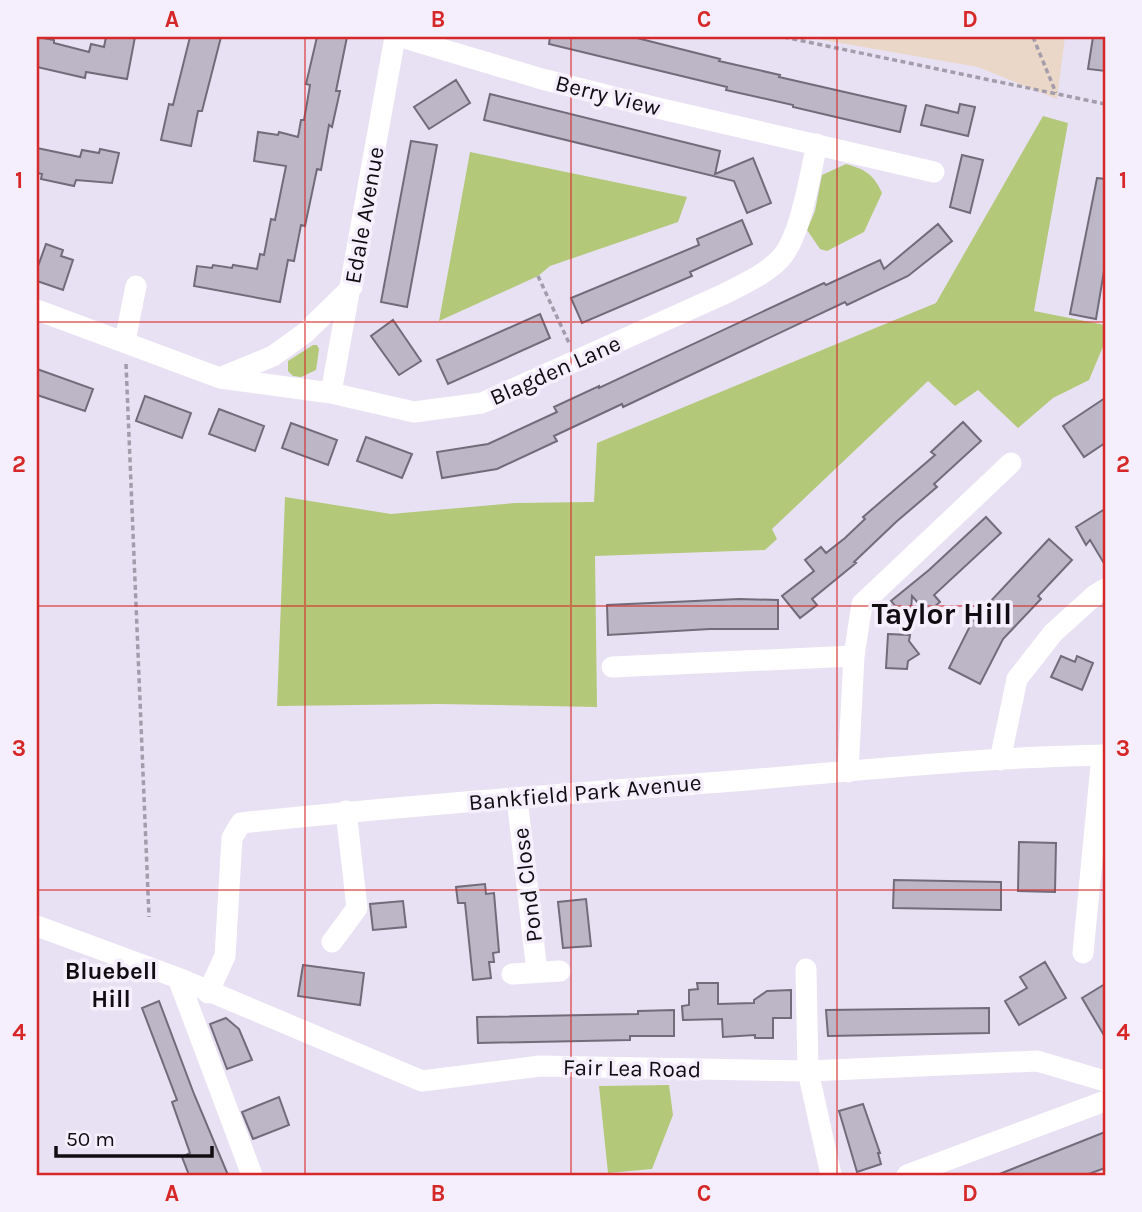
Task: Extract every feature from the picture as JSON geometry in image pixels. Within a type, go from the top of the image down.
[{"type":"street","name":"Edale Avenue","points":[[331,393],[395,37]]},
{"type":"street","name":"Berry View","points":[[401,37],[542,79],[934,172]]},
{"type":"street","name":"Blagden Lane","points":[[37,310],[220,378],[331,393],[414,412],[482,403],[763,274],[782,257],[793,239],[817,144]]},
{"type":"street","points":[[125,341],[136,286]]},
{"type":"street","points":[[220,378],[273,356],[305,333],[352,287]]},
{"type":"street","points":[[848,772],[854,656],[862,604],[1011,463]]},
{"type":"street","points":[[1000,760],[1017,679],[1053,633],[1105,589]]},
{"type":"street","points":[[612,667],[648,674],[854,656]]},
{"type":"street","points":[[1083,953],[1104,755]]},
{"type":"street","name":"Bankfield Park Avenue","points":[[208,993],[225,956],[232,838],[242,823],[346,811],[1000,760],[1104,755]]},
{"type":"street","name":"Pond Close","points":[[517,798],[537,972]]},
{"type":"street","points":[[332,942],[356,908],[346,811]]},
{"type":"street","name":"Fair Lea Road","points":[[37,926],[178,978],[422,1082],[540,1066],[808,1071],[1037,1061],[1105,1081]]},
{"type":"street","points":[[806,969],[808,1071],[831,1175]]},
{"type":"street","name":"Pond Close","points":[[512,974],[560,971]]},
{"type":"street","points":[[178,978],[252,1175]]},
{"type":"street","points":[[907,1175],[1105,1101]]},
{"type":"path","points":[[784,37],[1105,104]]},
{"type":"path","points":[[1033,37],[1056,93]]},
{"type":"path","points":[[538,276],[577,360]]},
{"type":"path","points":[[125,341],[149,917]]},
{"type":"shaded area","points":[[806,37],[1065,37],[1057,99],[978,67]]},
{"type":"green space","points":[[1043,116],[1068,123],[1034,311],[1105,325],[1105,342],[1089,380],[1053,398],[1018,428],[978,390],[955,406],[928,381],[772,529],[777,539],[765,550],[595,556],[597,707],[439,704],[277,706],[285,497],[391,514],[515,503],[594,502],[597,443],[936,303]]},
{"type":"green space","points":[[470,152],[687,197],[678,222],[550,266],[538,276],[439,321]]},
{"type":"green space","points":[[846,164],[868,173],[882,193],[864,232],[827,251],[820,249],[807,230],[815,211],[822,175]]},
{"type":"green space","points":[[317,345],[319,349],[316,370],[301,377],[293,376],[288,371],[288,361]]},
{"type":"green space","points":[[669,1085],[673,1115],[652,1169],[608,1173],[599,1086]]},
{"type":"building","points":[[37,37],[89,52],[91,44],[104,47],[106,37],[135,37],[127,79],[86,72],[85,78],[37,67]]},
{"type":"building","points":[[190,37],[221,37],[202,111],[198,111],[191,146],[161,140]]},
{"type":"building","points":[[317,37],[347,37],[336,91],[340,91],[332,127],[329,125],[321,170],[317,169],[305,226],[301,225],[294,261],[288,260],[280,302],[194,286],[197,266],[232,268],[233,265],[257,269],[260,254],[264,255],[271,219],[275,220],[286,166],[254,161],[258,132],[278,135],[279,132],[298,137],[301,120],[304,120],[310,85],[306,84]]},
{"type":"building","points":[[550,37],[633,37],[780,75],[779,77],[906,106],[900,132],[549,44]]},
{"type":"building","points":[[1093,37],[1105,37],[1105,71],[1088,69]]},
{"type":"building","points":[[456,80],[470,103],[429,129],[414,107]]},
{"type":"building","points":[[490,94],[720,151],[715,174],[753,158],[771,203],[747,213],[734,181],[484,120]]},
{"type":"building","points":[[960,104],[975,107],[968,136],[921,125],[926,105],[958,113]]},
{"type":"building","points":[[411,141],[437,145],[407,307],[381,302]]},
{"type":"building","points":[[37,148],[80,157],[82,150],[99,153],[100,149],[119,153],[112,183],[76,180],[74,186],[41,179],[42,174],[37,173]]},
{"type":"building","points":[[962,155],[983,160],[970,213],[950,207]]},
{"type":"building","points":[[1097,178],[1105,179],[1105,265],[1096,319],[1070,314]]},
{"type":"building","points":[[742,220],[752,244],[690,272],[692,276],[582,323],[571,298],[699,245],[697,239]]},
{"type":"building","points":[[938,224],[952,241],[908,276],[847,305],[845,302],[623,407],[622,404],[554,436],[557,441],[497,469],[442,478],[437,452],[488,444],[557,412],[554,407],[824,283],[826,285],[880,260],[884,269]]},
{"type":"building","points":[[46,244],[63,250],[61,256],[73,260],[63,290],[37,281],[37,269]]},
{"type":"building","points":[[540,314],[550,338],[448,384],[437,360]]},
{"type":"building","points":[[393,320],[421,361],[399,375],[371,336]]},
{"type":"building","points":[[37,369],[93,389],[85,411],[37,395]]},
{"type":"building","points":[[145,396],[191,413],[182,438],[136,421]]},
{"type":"building","points":[[1105,398],[1105,443],[1084,457],[1063,426]]},
{"type":"building","points":[[219,409],[264,426],[255,451],[209,434]]},
{"type":"building","points":[[963,422],[981,441],[934,484],[937,487],[854,562],[856,563],[812,599],[817,605],[800,618],[782,596],[814,571],[805,560],[821,547],[826,553],[845,538],[865,519],[863,517],[935,455],[931,452]]},
{"type":"building","points":[[291,423],[337,440],[328,465],[282,448]]},
{"type":"building","points":[[366,437],[412,454],[402,478],[357,461]]},
{"type":"building","points":[[1105,509],[1105,565],[1090,540],[1086,545],[1076,527]]},
{"type":"building","points":[[986,517],[1001,533],[934,595],[940,602],[927,613],[912,596],[910,624],[891,601]]},
{"type":"building","points":[[1049,539],[1072,560],[1038,596],[1041,599],[1003,639],[980,684],[949,668],[973,620]]},
{"type":"building","points":[[739,599],[778,600],[778,629],[710,629],[608,635],[607,605]]},
{"type":"building","points":[[888,634],[910,635],[909,641],[919,654],[908,661],[907,669],[886,668]]},
{"type":"building","points":[[1061,656],[1075,662],[1077,656],[1093,663],[1082,690],[1051,677]]},
{"type":"building","points":[[1019,842],[1056,843],[1055,892],[1018,891]]},
{"type":"building","points":[[894,880],[1001,882],[1001,910],[893,908]]},
{"type":"building","points":[[485,884],[486,894],[494,893],[499,952],[493,953],[494,962],[489,962],[491,978],[473,980],[465,903],[458,903],[456,887]]},
{"type":"building","points":[[586,899],[591,946],[563,948],[558,902]]},
{"type":"building","points":[[403,901],[406,927],[373,930],[370,904]]},
{"type":"building","points":[[1045,962],[1066,998],[1019,1025],[1005,1001],[1027,988],[1020,977]]},
{"type":"building","points":[[303,965],[364,973],[360,1005],[298,996]]},
{"type":"building","points":[[697,983],[718,983],[718,1004],[754,1003],[754,1000],[767,991],[791,990],[791,1018],[773,1018],[773,1038],[755,1038],[755,1035],[723,1037],[722,1019],[683,1020],[682,1006],[689,1005],[689,990],[698,989]]},
{"type":"building","points":[[1105,984],[1105,1037],[1082,998]]},
{"type":"building","points":[[159,1001],[228,1175],[189,1175],[182,1157],[190,1153],[172,1102],[177,1100],[142,1008]]},
{"type":"building","points":[[989,1008],[989,1033],[828,1036],[826,1010]]},
{"type":"building","points":[[674,1010],[674,1036],[630,1036],[630,1040],[478,1043],[477,1017],[638,1014],[638,1011]]},
{"type":"building","points":[[226,1018],[239,1029],[252,1060],[227,1069],[210,1024]]},
{"type":"building","points":[[279,1097],[289,1125],[253,1139],[242,1112]]},
{"type":"building","points":[[863,1104],[880,1153],[881,1164],[857,1172],[839,1111]]},
{"type":"building","points":[[1105,1132],[1105,1168],[1086,1175],[997,1175]]},
{"type":"district","name":"Taylor Hill","points":[[942,614]]},
{"type":"district","name":"Bluebell Hill","points":[[111,985]]}]
